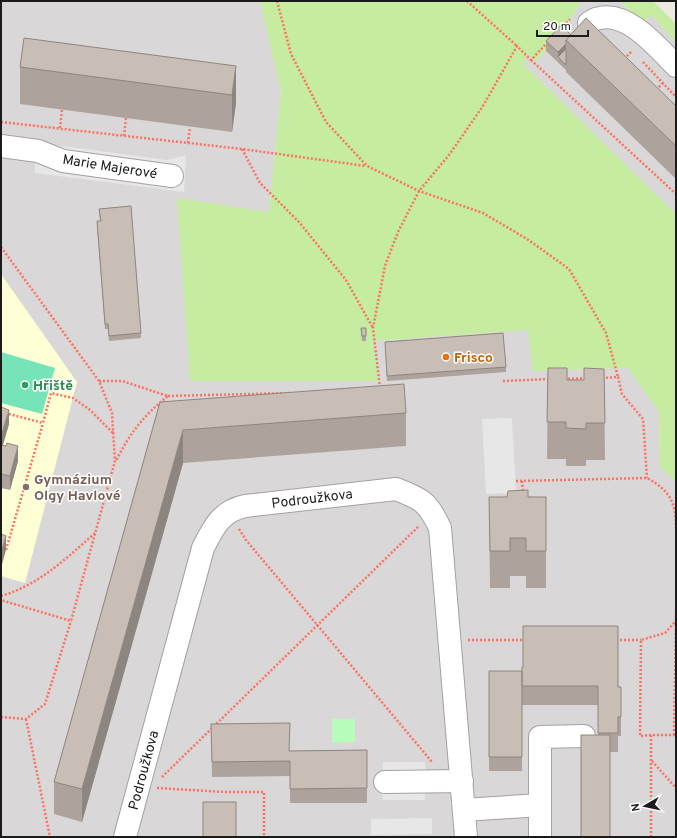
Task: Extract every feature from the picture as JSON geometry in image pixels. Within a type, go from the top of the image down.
[{"type":"street","points":[[594,20],[617,19],[642,32],[672,72]]},
{"type":"street","name":"Marie Majerové","points":[[1,146],[38,151],[63,160],[172,176]]},
{"type":"street","name":"Podroužkova","points":[[125,837],[203,548],[216,522],[228,512],[245,506],[396,489],[419,498],[432,512],[440,528],[466,837]]},
{"type":"street","points":[[540,837],[540,737],[584,736]]},
{"type":"street","points":[[386,782],[462,781]]},
{"type":"street","points":[[464,810],[540,805]]},
{"type":"path","points":[[277,1],[291,54],[326,122],[367,166]]},
{"type":"path","points":[[467,1],[676,194]]},
{"type":"path","points":[[557,33],[573,16],[594,20]]},
{"type":"path","points":[[531,60],[552,38]]},
{"type":"path","points":[[380,389],[373,328],[385,266],[398,232],[419,191],[449,155],[483,106],[516,46]]},
{"type":"path","points":[[627,46],[676,97]]},
{"type":"path","points":[[623,60],[632,51]]},
{"type":"path","points":[[652,94],[663,84],[672,72]]},
{"type":"path","points":[[60,128],[62,110]]},
{"type":"path","points":[[124,136],[126,118]]},
{"type":"path","points":[[1,122],[242,149],[367,166],[419,191],[483,213],[528,239],[570,269],[606,333],[622,394],[643,419],[647,478]]},
{"type":"path","points":[[188,143],[190,127]]},
{"type":"path","points":[[242,149],[260,183],[299,222],[346,280],[373,328]]},
{"type":"path","points":[[1,248],[99,381],[112,413],[115,461]]},
{"type":"path","points":[[598,378],[618,377]]},
{"type":"path","points":[[503,381],[590,378]]},
{"type":"path","points":[[99,381],[122,381],[168,396],[291,392]]},
{"type":"path","points":[[374,390],[385,388]]},
{"type":"path","points":[[1,544],[6,550],[51,394],[73,398],[90,410],[113,434]]},
{"type":"path","points":[[1,717],[26,720],[45,704],[72,621],[115,461],[129,435],[152,409],[168,396]]},
{"type":"path","points":[[1,412],[43,423]]},
{"type":"path","points":[[516,481],[647,478],[663,487],[673,504],[676,510],[676,530]]},
{"type":"path","points":[[522,481],[523,495]]},
{"type":"path","points":[[228,512],[246,540],[435,766]]},
{"type":"path","points":[[264,837],[264,792],[225,792],[152,788],[421,524]]},
{"type":"path","points":[[1,596],[13,593],[60,565],[96,532]]},
{"type":"path","points":[[1,600],[72,621]]},
{"type":"path","points":[[641,640],[640,736],[675,735],[676,610]]},
{"type":"path","points":[[609,640],[641,640],[664,633],[676,621]]},
{"type":"path","points":[[450,640],[530,640]]},
{"type":"path","points":[[26,720],[50,837]]},
{"type":"path","points":[[651,735],[651,837]]},
{"type":"path","points":[[651,761],[676,788]]},
{"type":"shaded area","points":[[1,1],[260,1],[281,91],[269,212],[177,198],[378,381],[374,341],[528,330],[533,371],[628,368],[659,412],[660,467],[676,482],[676,837],[1,837]]},
{"type":"shaded area","points":[[582,1],[620,1],[636,19],[646,20],[652,16],[676,42],[676,214],[523,64],[528,55],[561,35]]},
{"type":"shaded area","points":[[1,138],[167,160],[186,155],[184,192],[35,173],[35,161]]},
{"type":"shaded area","name":"Gymnázium Olgy Havlové","points":[[1,274],[77,382],[25,583],[1,576]]},
{"type":"shaded area","points":[[512,418],[516,493],[486,494],[482,419]]},
{"type":"shaded area","points":[[383,762],[425,762],[425,800],[383,800]]},
{"type":"shaded area","points":[[432,818],[432,834],[371,835],[371,819]]},
{"type":"green space","points":[[260,1],[582,1],[560,33],[542,55],[535,62],[528,55],[523,64],[676,214],[676,482],[660,467],[659,412],[628,368],[533,371],[528,330],[374,341],[379,381],[190,381],[177,198],[269,212],[281,91]]},
{"type":"green space","points":[[620,1],[653,1],[676,24],[676,42],[652,16],[641,22]]},
{"type":"green space","name":"Hřiště","points":[[1,352],[55,368],[42,414],[1,403]]},
{"type":"green space","points":[[332,719],[355,719],[355,742],[332,743]]},
{"type":"building","points":[[586,18],[676,106],[676,146],[566,40]]},
{"type":"building","points":[[561,25],[571,35],[566,40],[566,44],[558,52],[546,41]]},
{"type":"building","points":[[24,38],[236,66],[232,95],[20,67]]},
{"type":"building","points":[[566,49],[566,65],[558,57]]},
{"type":"building","points":[[131,206],[141,333],[109,336],[108,324],[105,324],[97,221],[101,221],[99,209]]},
{"type":"building","points":[[361,328],[366,328],[366,336],[362,336]]},
{"type":"building","points":[[503,333],[506,367],[387,376],[385,342]]},
{"type":"building","points":[[548,368],[567,368],[567,380],[584,380],[584,368],[604,369],[605,423],[586,423],[586,429],[566,428],[566,422],[547,422]]},
{"type":"building","points":[[404,384],[406,413],[183,430],[82,789],[54,782],[160,402]]},
{"type":"building","points":[[1,407],[9,410],[1,437]]},
{"type":"building","points":[[7,443],[18,446],[10,476],[1,474],[1,445],[6,446]]},
{"type":"building","points":[[528,490],[528,497],[546,497],[546,551],[526,551],[526,538],[510,538],[510,551],[490,551],[489,497],[507,497],[508,491]]},
{"type":"building","points":[[1,534],[6,536],[1,553]]},
{"type":"building","points":[[523,626],[618,626],[618,687],[621,687],[621,717],[618,717],[618,733],[598,733],[598,686],[522,686]]},
{"type":"building","points":[[489,671],[522,671],[522,757],[489,757]]},
{"type":"building","points":[[290,723],[289,751],[367,750],[367,788],[290,789],[290,761],[212,762],[211,724]]},
{"type":"building","points":[[581,735],[610,735],[610,837],[581,837]]},
{"type":"building","points":[[203,802],[236,802],[236,837],[203,837]]},
{"type":"place","name":"Frisco","points":[[446,357]]},
{"type":"place","name":"Hřiště","points":[[25,385]]},
{"type":"place","name":"Gymnázium Olgy Havlové","points":[[26,487]]}]
